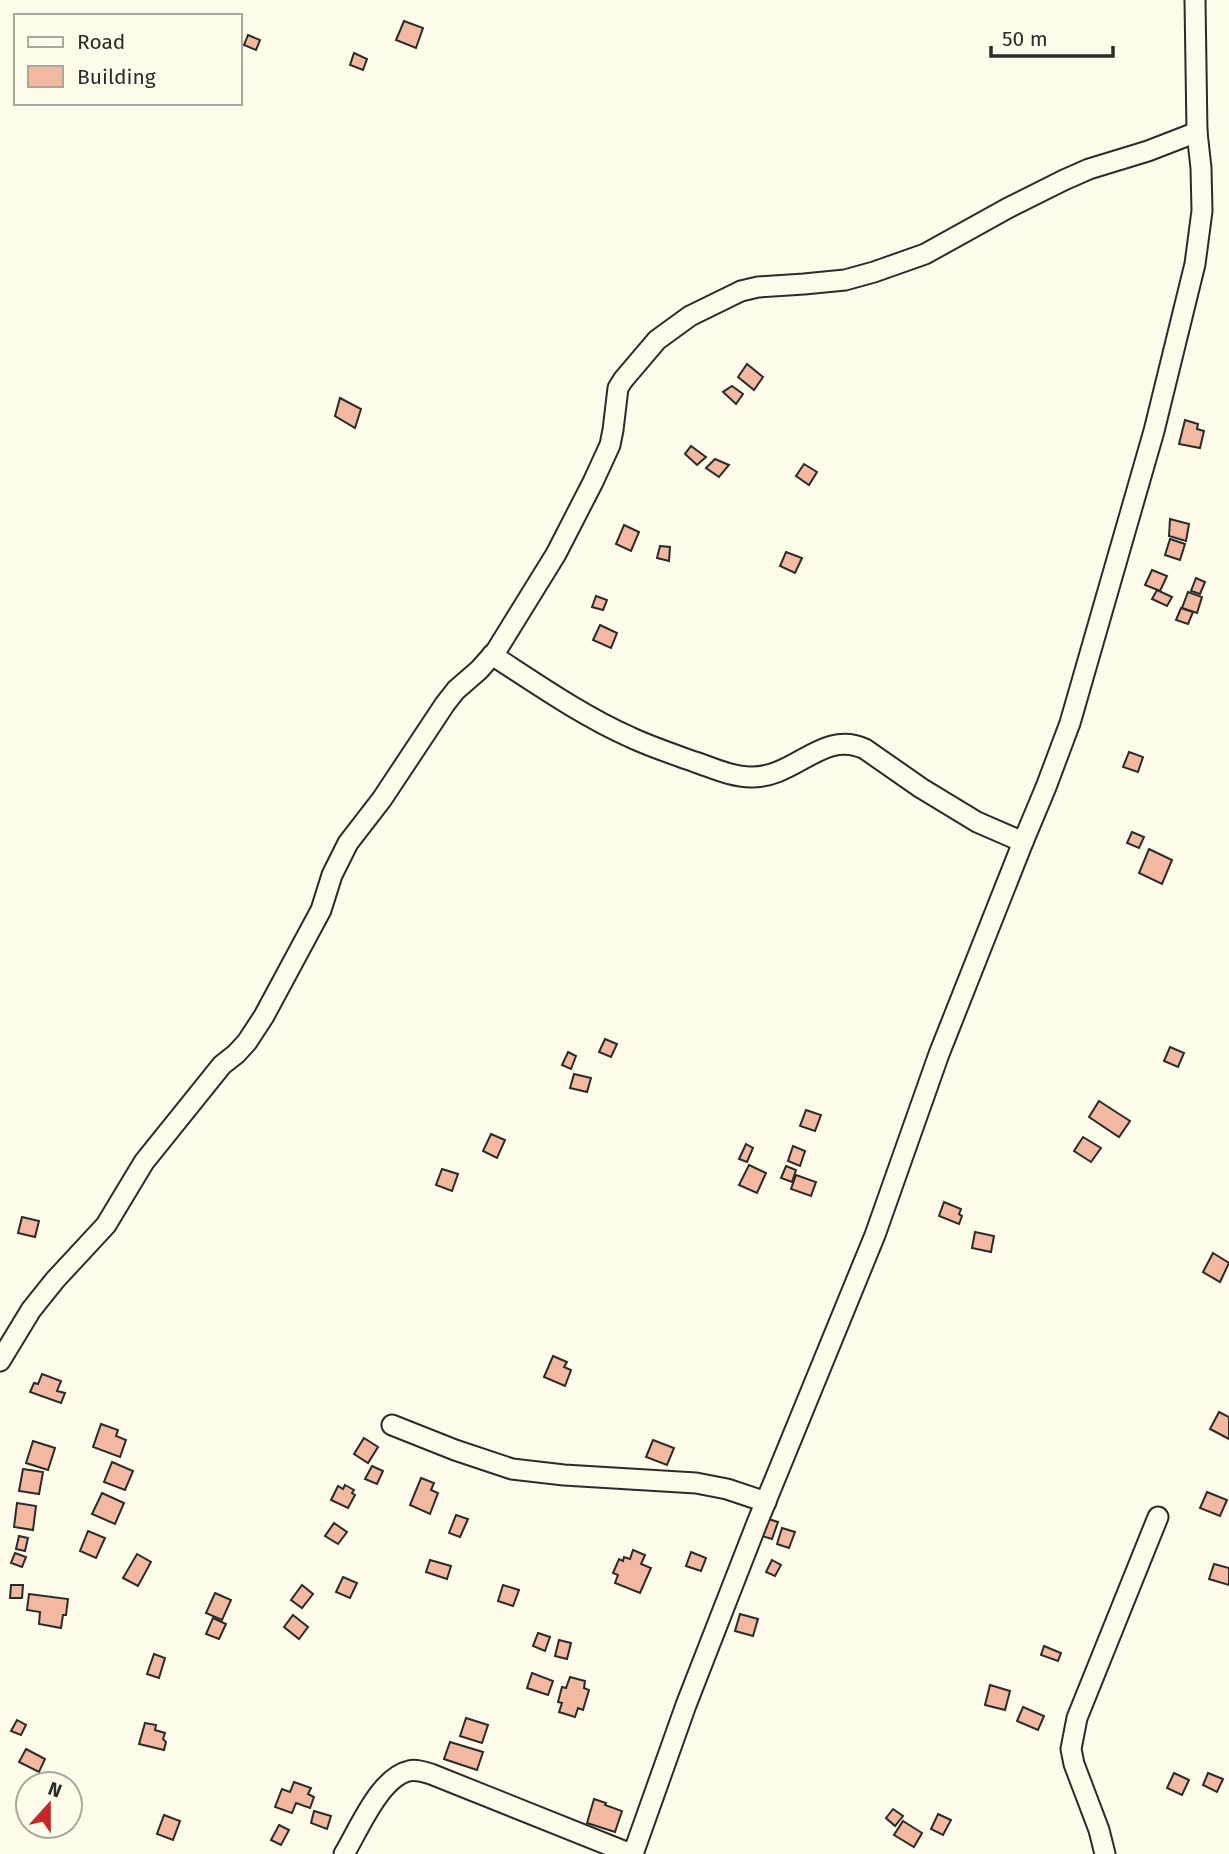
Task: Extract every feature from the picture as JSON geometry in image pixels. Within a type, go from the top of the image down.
[{"type":"street","points":[[344,1854],[383,1789],[396,1776],[412,1770],[431,1774],[632,1854],[685,1705],[875,1235],[939,1054],[1070,723],[1154,431],[1195,264],[1202,211],[1197,132],[1195,0]]},
{"type":"street","points":[[0,1361],[20,1326],[55,1280],[106,1225],[144,1163],[216,1072],[251,1036],[264,1016],[321,910],[336,866],[348,844],[382,799],[445,704],[492,655],[556,554],[610,445],[618,388],[657,340],[690,316],[741,291],[758,287],[845,280],[925,254],[1064,180],[1197,132]]},
{"type":"street","points":[[492,655],[577,709],[627,736],[651,747],[738,776],[762,776],[788,768],[828,746],[845,743],[856,745],[977,822],[1023,842]]},
{"type":"street","points":[[392,1425],[513,1469],[695,1483],[727,1489],[766,1502]]},
{"type":"street","points":[[1105,1854],[1074,1763],[1071,1749],[1073,1733],[1158,1517]]},
{"type":"building","points":[[404,21],[423,28],[416,48],[396,40]]},
{"type":"building","points":[[248,35],[260,40],[256,50],[244,45]]},
{"type":"building","points":[[354,53],[367,59],[363,70],[350,65]]},
{"type":"building","points":[[747,364],[763,377],[754,390],[738,377]]},
{"type":"building","points":[[732,386],[743,394],[736,404],[723,392]]},
{"type":"building","points":[[340,398],[361,409],[355,428],[335,416]]},
{"type":"building","points":[[1185,420],[1198,424],[1197,429],[1204,431],[1200,448],[1179,444]]},
{"type":"building","points":[[691,446],[706,457],[697,465],[685,454]]},
{"type":"building","points":[[715,459],[729,465],[719,477],[706,468]]},
{"type":"building","points":[[804,464],[817,472],[809,485],[796,476]]},
{"type":"building","points":[[1170,519],[1189,524],[1186,541],[1169,536]]},
{"type":"building","points":[[624,525],[639,532],[631,551],[616,544]]},
{"type":"building","points":[[1170,539],[1185,544],[1180,560],[1165,555]]},
{"type":"building","points":[[660,546],[670,547],[669,561],[657,558]]},
{"type":"building","points":[[786,552],[802,558],[795,573],[780,566]]},
{"type":"building","points":[[1152,570],[1167,576],[1160,591],[1145,585]]},
{"type":"building","points":[[1196,578],[1205,582],[1200,594],[1191,591]]},
{"type":"building","points":[[1157,590],[1172,597],[1167,606],[1152,599]]},
{"type":"building","points":[[1188,592],[1202,597],[1197,613],[1182,608]]},
{"type":"building","points":[[596,596],[607,600],[603,610],[592,607]]},
{"type":"building","points":[[1181,608],[1193,612],[1188,624],[1176,620]]},
{"type":"building","points":[[600,625],[617,633],[611,648],[593,640]]},
{"type":"building","points":[[1129,752],[1143,757],[1138,772],[1123,767]]},
{"type":"building","points":[[1132,832],[1144,837],[1139,848],[1127,843]]},
{"type":"building","points":[[1149,849],[1172,860],[1162,884],[1139,873]]},
{"type":"building","points":[[605,1039],[617,1044],[611,1057],[599,1052]]},
{"type":"building","points":[[1170,1047],[1184,1053],[1178,1067],[1164,1061]]},
{"type":"building","points":[[568,1052],[576,1056],[571,1069],[562,1065]]},
{"type":"building","points":[[574,1074],[591,1078],[587,1092],[570,1088]]},
{"type":"building","points":[[1099,1101],[1130,1121],[1119,1137],[1089,1117]]},
{"type":"building","points":[[806,1110],[821,1115],[815,1131],[800,1126]]},
{"type":"building","points":[[491,1134],[505,1140],[497,1158],[483,1151]]},
{"type":"building","points":[[1083,1137],[1101,1148],[1091,1162],[1074,1151]]},
{"type":"building","points":[[746,1144],[753,1148],[747,1162],[739,1159]]},
{"type":"building","points":[[793,1146],[805,1151],[800,1166],[788,1161]]},
{"type":"building","points":[[749,1165],[766,1173],[757,1193],[739,1185]]},
{"type":"building","points":[[786,1166],[796,1170],[792,1182],[781,1178]]},
{"type":"building","points":[[442,1169],[458,1174],[452,1191],[436,1185]]},
{"type":"building","points":[[796,1175],[816,1182],[811,1196],[791,1189]]},
{"type":"building","points":[[944,1202],[961,1209],[959,1224],[939,1216]]},
{"type":"building","points":[[22,1217],[39,1221],[35,1237],[18,1233]]},
{"type":"building","points":[[975,1232],[994,1236],[991,1252],[972,1248]]},
{"type":"building","points":[[1213,1253],[1229,1263],[1220,1282],[1203,1272]]},
{"type":"building","points":[[553,1356],[567,1362],[564,1367],[571,1370],[565,1386],[544,1377]]},
{"type":"building","points":[[42,1374],[61,1381],[57,1391],[65,1393],[61,1403],[30,1392],[34,1383],[38,1384]]},
{"type":"building","points":[[1219,1412],[1229,1417],[1229,1439],[1210,1429]]},
{"type":"building","points":[[101,1424],[118,1430],[116,1436],[126,1440],[120,1457],[93,1447]]},
{"type":"building","points":[[364,1438],[378,1447],[368,1463],[354,1454]]},
{"type":"building","points":[[653,1440],[674,1448],[667,1465],[646,1457]]},
{"type":"building","points":[[33,1441],[55,1448],[48,1470],[26,1463]]},
{"type":"building","points":[[112,1462],[133,1471],[125,1490],[104,1482]]},
{"type":"building","points":[[372,1466],[383,1471],[377,1484],[365,1479]]},
{"type":"building","points":[[23,1469],[43,1472],[39,1494],[19,1491]]},
{"type":"building","points":[[421,1478],[434,1483],[431,1490],[438,1493],[430,1514],[410,1505]]},
{"type":"building","points":[[345,1485],[354,1490],[352,1493],[355,1495],[348,1508],[331,1500],[338,1486],[343,1489]]},
{"type":"building","points":[[1207,1492],[1227,1500],[1220,1516],[1200,1508]]},
{"type":"building","points":[[102,1493],[124,1503],[115,1524],[92,1514]]},
{"type":"building","points":[[17,1503],[36,1506],[33,1530],[14,1527]]},
{"type":"building","points":[[456,1515],[468,1519],[460,1537],[449,1533]]},
{"type":"building","points":[[765,1518],[778,1522],[772,1539],[759,1535]]},
{"type":"building","points":[[334,1523],[347,1532],[338,1544],[325,1536]]},
{"type":"building","points":[[782,1528],[795,1532],[789,1548],[777,1544]]},
{"type":"building","points":[[88,1531],[105,1538],[96,1558],[80,1551]]},
{"type":"building","points":[[19,1536],[28,1538],[25,1551],[16,1549]]},
{"type":"building","points":[[633,1550],[645,1555],[641,1564],[651,1568],[640,1593],[615,1583],[618,1575],[613,1573],[619,1559],[630,1559]]},
{"type":"building","points":[[691,1552],[706,1558],[701,1571],[686,1566]]},
{"type":"building","points":[[15,1553],[26,1557],[22,1567],[11,1563]]},
{"type":"building","points":[[137,1554],[151,1562],[138,1586],[123,1578]]},
{"type":"building","points":[[430,1560],[451,1566],[447,1579],[426,1572]]},
{"type":"building","points":[[772,1560],[781,1565],[775,1576],[766,1572]]},
{"type":"building","points":[[1214,1564],[1229,1568],[1229,1585],[1209,1579]]},
{"type":"building","points":[[343,1577],[357,1583],[350,1598],[336,1592]]},
{"type":"building","points":[[11,1585],[23,1585],[22,1598],[10,1598]]},
{"type":"building","points":[[302,1585],[313,1594],[302,1608],[291,1600]]},
{"type":"building","points":[[503,1585],[519,1590],[513,1606],[498,1601]]},
{"type":"building","points":[[215,1593],[231,1600],[222,1620],[206,1613]]},
{"type":"building","points":[[29,1594],[68,1599],[61,1628],[39,1624],[40,1612],[27,1610]]},
{"type":"building","points":[[740,1614],[758,1619],[753,1636],[735,1631]]},
{"type":"building","points":[[293,1615],[308,1627],[299,1639],[284,1627]]},
{"type":"building","points":[[213,1618],[226,1624],[219,1639],[206,1634]]},
{"type":"building","points":[[538,1633],[550,1637],[545,1651],[533,1646]]},
{"type":"building","points":[[559,1640],[571,1643],[567,1659],[555,1656]]},
{"type":"building","points":[[1044,1646],[1061,1653],[1058,1661],[1041,1655]]},
{"type":"building","points":[[154,1654],[165,1658],[159,1678],[147,1674]]},
{"type":"building","points":[[532,1673],[553,1681],[548,1695],[527,1688]]},
{"type":"building","points":[[570,1677],[585,1681],[584,1688],[589,1690],[583,1710],[578,1708],[575,1717],[559,1712],[562,1703],[558,1702],[562,1687],[566,1688]]},
{"type":"building","points":[[990,1685],[1010,1691],[1005,1710],[985,1705]]},
{"type":"building","points":[[1023,1707],[1044,1716],[1038,1730],[1017,1721]]},
{"type":"building","points":[[466,1718],[488,1725],[482,1743],[460,1736]]},
{"type":"building","points":[[17,1720],[26,1725],[21,1735],[11,1731]]},
{"type":"building","points":[[145,1723],[156,1725],[155,1730],[165,1733],[164,1750],[139,1744]]},
{"type":"building","points":[[450,1742],[483,1752],[477,1770],[444,1759]]},
{"type":"building","points":[[26,1749],[45,1759],[40,1770],[19,1762]]},
{"type":"building","points":[[1174,1773],[1189,1780],[1182,1795],[1167,1788]]},
{"type":"building","points":[[1208,1773],[1223,1779],[1217,1792],[1203,1785]]},
{"type":"building","points":[[294,1782],[311,1788],[308,1794],[314,1797],[310,1808],[296,1803],[292,1813],[275,1807],[282,1789],[290,1792]]},
{"type":"building","points":[[594,1799],[622,1811],[615,1832],[587,1823]]},
{"type":"building","points":[[893,1809],[903,1816],[895,1826],[886,1818]]},
{"type":"building","points":[[314,1811],[331,1816],[327,1829],[311,1823]]},
{"type":"building","points":[[938,1814],[951,1820],[943,1835],[931,1829]]},
{"type":"building","points":[[164,1815],[180,1821],[173,1840],[157,1834]]},
{"type":"building","points":[[903,1821],[922,1833],[914,1847],[894,1835]]},
{"type":"building","points":[[279,1825],[289,1830],[281,1845],[271,1840]]}]
